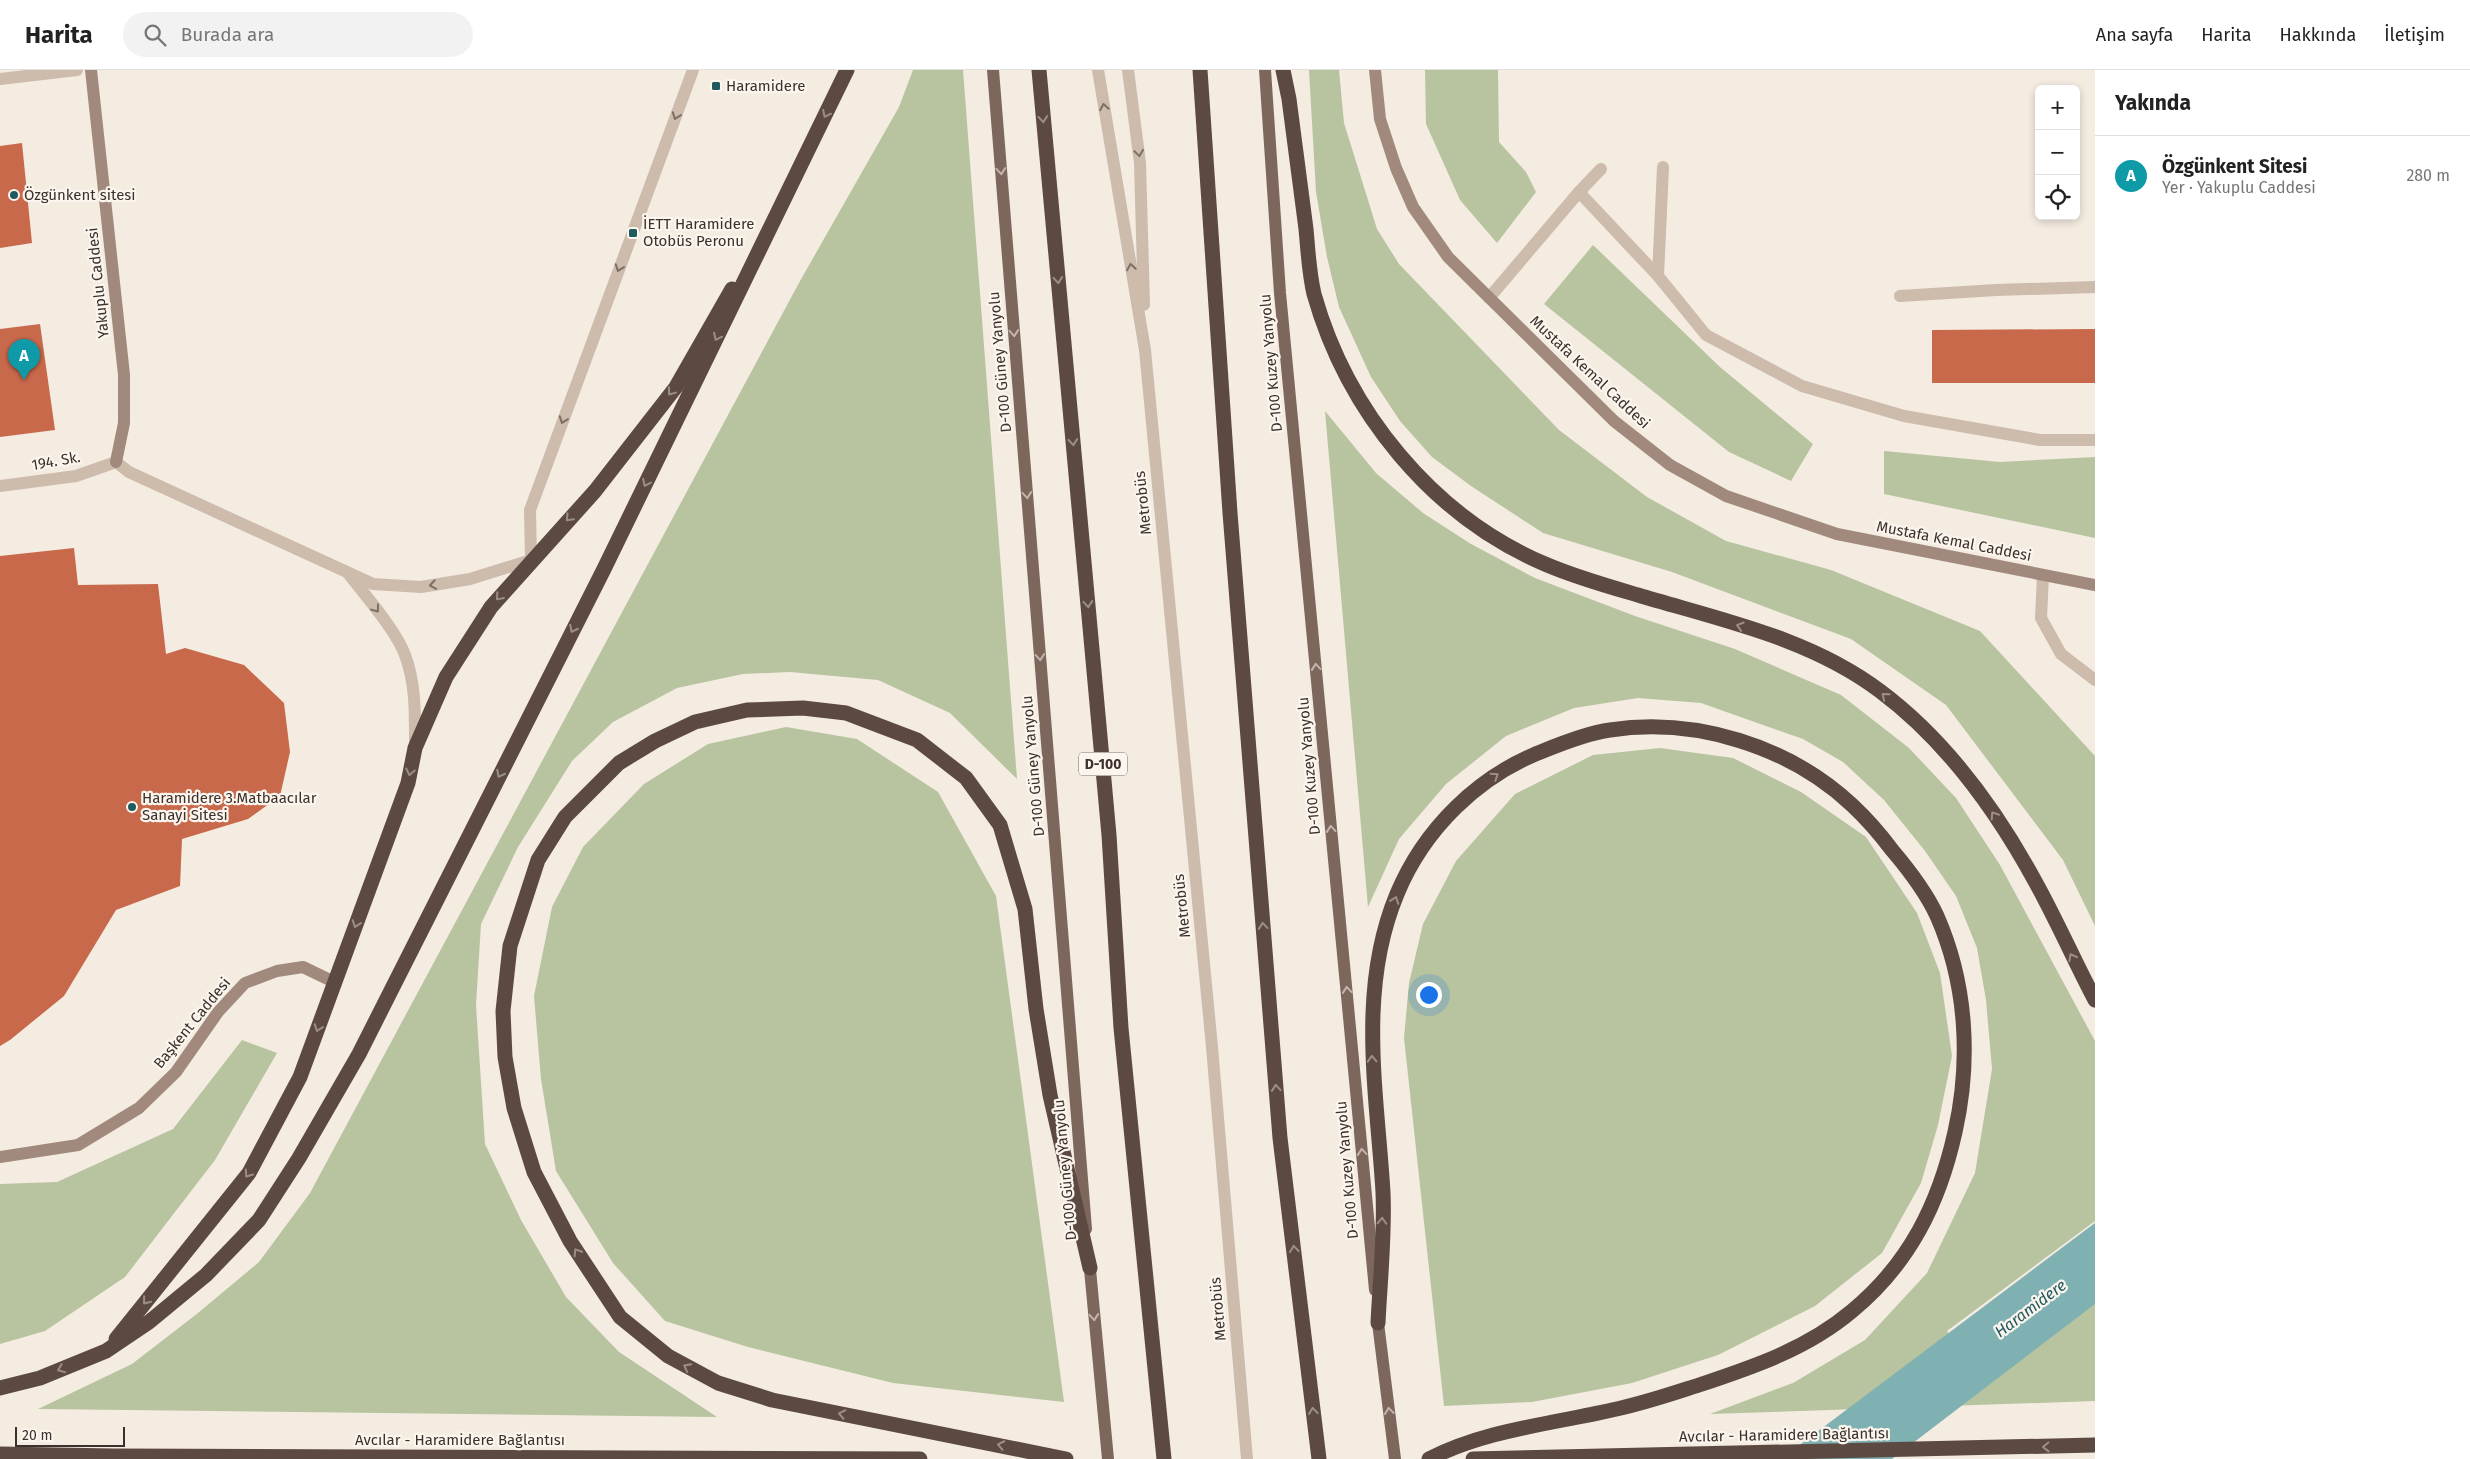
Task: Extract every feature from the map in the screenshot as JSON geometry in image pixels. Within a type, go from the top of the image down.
[{"type":"highway","points":[[0,1388],[40,1378],[106,1351],[149,1322],[206,1275],[259,1220],[299,1158],[359,1054],[604,569],[847,70]]},
{"type":"highway","name":"D-100","points":[[1039,70],[1109,835],[1121,1028],[1164,1459]]},
{"type":"highway","points":[[1200,70],[1230,513],[1280,1138],[1319,1459]]},
{"type":"highway","points":[[1283,70],[1289,99],[1313,290],[1325,327],[1356,393],[1388,441],[1415,474],[1443,501],[1501,541],[1543,564],[1583,579],[1786,640],[1838,665],[1879,691],[1919,725],[1964,772],[1994,814],[2037,884],[2095,1000]]},
{"type":"highway","points":[[106,1351],[250,1173],[300,1077],[408,783],[415,748],[446,677],[491,607],[531,560],[595,491],[676,387],[714,317],[770,231]]},
{"type":"highway","points":[[1066,1459],[772,1400],[718,1383],[668,1356],[620,1317],[570,1241],[534,1172],[514,1108],[505,1057],[504,1011],[510,946],[538,860],[565,817],[620,763],[655,741],[695,722],[747,710],[803,708],[846,713],[917,740],[966,778],[1000,825],[1025,909],[1036,1009],[1050,1095],[1090,1268]]},
{"type":"highway","points":[[1378,1323],[1383,1198],[1372,1059],[1373,988],[1383,941],[1396,897],[1417,853],[1449,814],[1482,784],[1520,760],[1564,742],[1607,730],[1658,726],[1697,730],[1758,746],[1805,770],[1850,803],[1910,872],[1935,912],[1950,950],[1961,994],[1965,1050],[1962,1102],[1943,1179],[1928,1216],[1900,1262],[1852,1312],[1789,1353],[1669,1395],[1619,1409],[1460,1444],[1429,1459]]},
{"type":"highway","name":"Avcılar - Haramidere Bağlantısı","points":[[1473,1459],[2095,1445]]},
{"type":"highway","name":"Avcılar - Haramidere Bağlantısı","points":[[0,1454],[920,1459]]},
{"type":"main road","name":"Yakuplu Caddesi","points":[[91,70],[124,375],[124,423],[116,462]]},
{"type":"main road","name":"D-100 Güney Yanyolu","points":[[993,70],[1090,1268],[1108,1459]]},
{"type":"main road","name":"D-100 Kuzey Yanyolu","points":[[1265,70],[1280,293],[1378,1323],[1395,1459]]},
{"type":"main road","name":"Mustafa Kemal Caddesi","points":[[1375,70],[1380,119],[1396,168],[1413,207],[1448,257],[1614,421],[1670,465],[1726,496],[1837,534],[2095,585]]},
{"type":"main road","name":"Başkent Caddesi","points":[[0,1156],[78,1145],[138,1108],[176,1072],[218,1012],[245,983],[277,971],[303,967],[334,982]]},
{"type":"street","points":[[0,79],[77,70]]},
{"type":"street","points":[[116,462],[128,472],[373,584],[422,587],[470,579],[531,560],[530,510],[693,70]]},
{"type":"street","name":"Metrobüs","points":[[1098,70],[1145,350]]},
{"type":"street","name":"Metrobüs","points":[[1128,70],[1140,163],[1145,350],[1211,1038],[1247,1459]]},
{"type":"street","points":[[1658,276],[1663,167]]},
{"type":"street","points":[[1489,298],[1579,192],[1601,169]]},
{"type":"street","points":[[1579,192],[1658,276],[1706,334],[1802,386],[1904,416],[2040,440],[2095,440]]},
{"type":"street","points":[[1900,296],[1996,290],[2095,288]]},
{"type":"street","name":"194. Sk.","points":[[0,486],[76,476],[116,462]]},
{"type":"street","points":[[346,571],[383,619],[405,654],[415,695],[415,748]]},
{"type":"street","points":[[2043,575],[2042,618],[2060,654],[2095,680]]},
{"type":"green space","points":[[913,70],[963,70],[1017,779],[950,713],[878,680],[790,672],[743,674],[677,688],[613,722],[572,761],[518,847],[481,924],[476,1005],[485,1144],[521,1220],[566,1297],[619,1352],[717,1417],[38,1409],[132,1364],[198,1313],[259,1262],[310,1193],[800,281],[899,107]]},
{"type":"green space","points":[[1309,70],[1339,70],[1344,123],[1377,229],[1399,264],[1559,430],[1647,497],[1726,541],[1831,570],[1980,631],[2095,756],[2095,926],[2063,860],[1946,705],[1851,639],[1672,572],[1543,533],[1471,486],[1432,457],[1400,421],[1371,377],[1339,307],[1327,257],[1316,192]]},
{"type":"green space","points":[[1425,70],[1498,70],[1499,142],[1526,172],[1536,192],[1497,243],[1460,200],[1426,124]]},
{"type":"green space","points":[[1593,245],[1720,367],[1813,444],[1791,481],[1729,452],[1544,304]]},
{"type":"green space","points":[[1325,411],[1376,473],[1423,513],[1471,544],[1535,578],[1635,616],[1735,649],[1841,695],[1909,748],[1956,798],[2000,865],[2095,1041],[2095,1221],[1947,1331],[1985,1383],[2095,1302],[2095,1401],[1710,1414],[1793,1383],[1865,1340],[1927,1273],[1975,1173],[1992,1069],[1986,1000],[1977,948],[1956,896],[1925,851],[1884,800],[1843,762],[1803,739],[1701,703],[1638,698],[1574,708],[1506,736],[1446,784],[1399,839],[1368,907]]},
{"type":"green space","points":[[1884,451],[2000,462],[2095,457],[2095,538],[1884,494]]},
{"type":"green space","points":[[786,727],[857,739],[938,792],[996,896],[1064,1402],[893,1383],[748,1347],[665,1321],[613,1263],[556,1171],[541,1079],[534,996],[552,907],[583,847],[644,784],[708,744]]},
{"type":"green space","points":[[1660,748],[1733,758],[1801,792],[1866,837],[1917,913],[1940,973],[1952,1056],[1938,1125],[1921,1183],[1882,1253],[1815,1306],[1718,1355],[1632,1383],[1532,1402],[1444,1406],[1404,1038],[1409,983],[1423,924],[1456,861],[1515,794],[1593,755]]},
{"type":"green space","points":[[242,1040],[277,1053],[215,1160],[125,1277],[45,1331],[0,1344],[0,1184],[57,1182],[173,1129]]},
{"type":"water","points":[[2095,1223],[2095,1304],[1892,1459],[1781,1459]]},
{"type":"building","name":"Özgünkent sitesi","points":[[22,143],[32,243],[0,248],[0,146]]},
{"type":"building","points":[[40,324],[55,430],[0,437],[0,329]]},
{"type":"building","points":[[2095,329],[2095,383],[1932,383],[1932,330]]},
{"type":"building","name":"Haramidere 3.Matbaacılar Sanayi Sitesi","points":[[74,548],[78,585],[158,584],[166,654],[185,648],[244,665],[284,703],[290,752],[280,796],[248,819],[182,839],[180,886],[116,910],[64,996],[0,1046],[0,556]]},
{"type":"place","name":"Haramidere","points":[[716,86]]},
{"type":"place","name":"Özgünkent sitesi","points":[[14,195]]},
{"type":"place","name":"İETT Haramidere Otobüs Peronu","points":[[633,233]]},
{"type":"place","name":"Özgünkent Sitesi","points":[[24,380]]},
{"type":"place","name":"Haramidere 3.Matbaacılar Sanayi Sitesi","points":[[132,807]]}]
